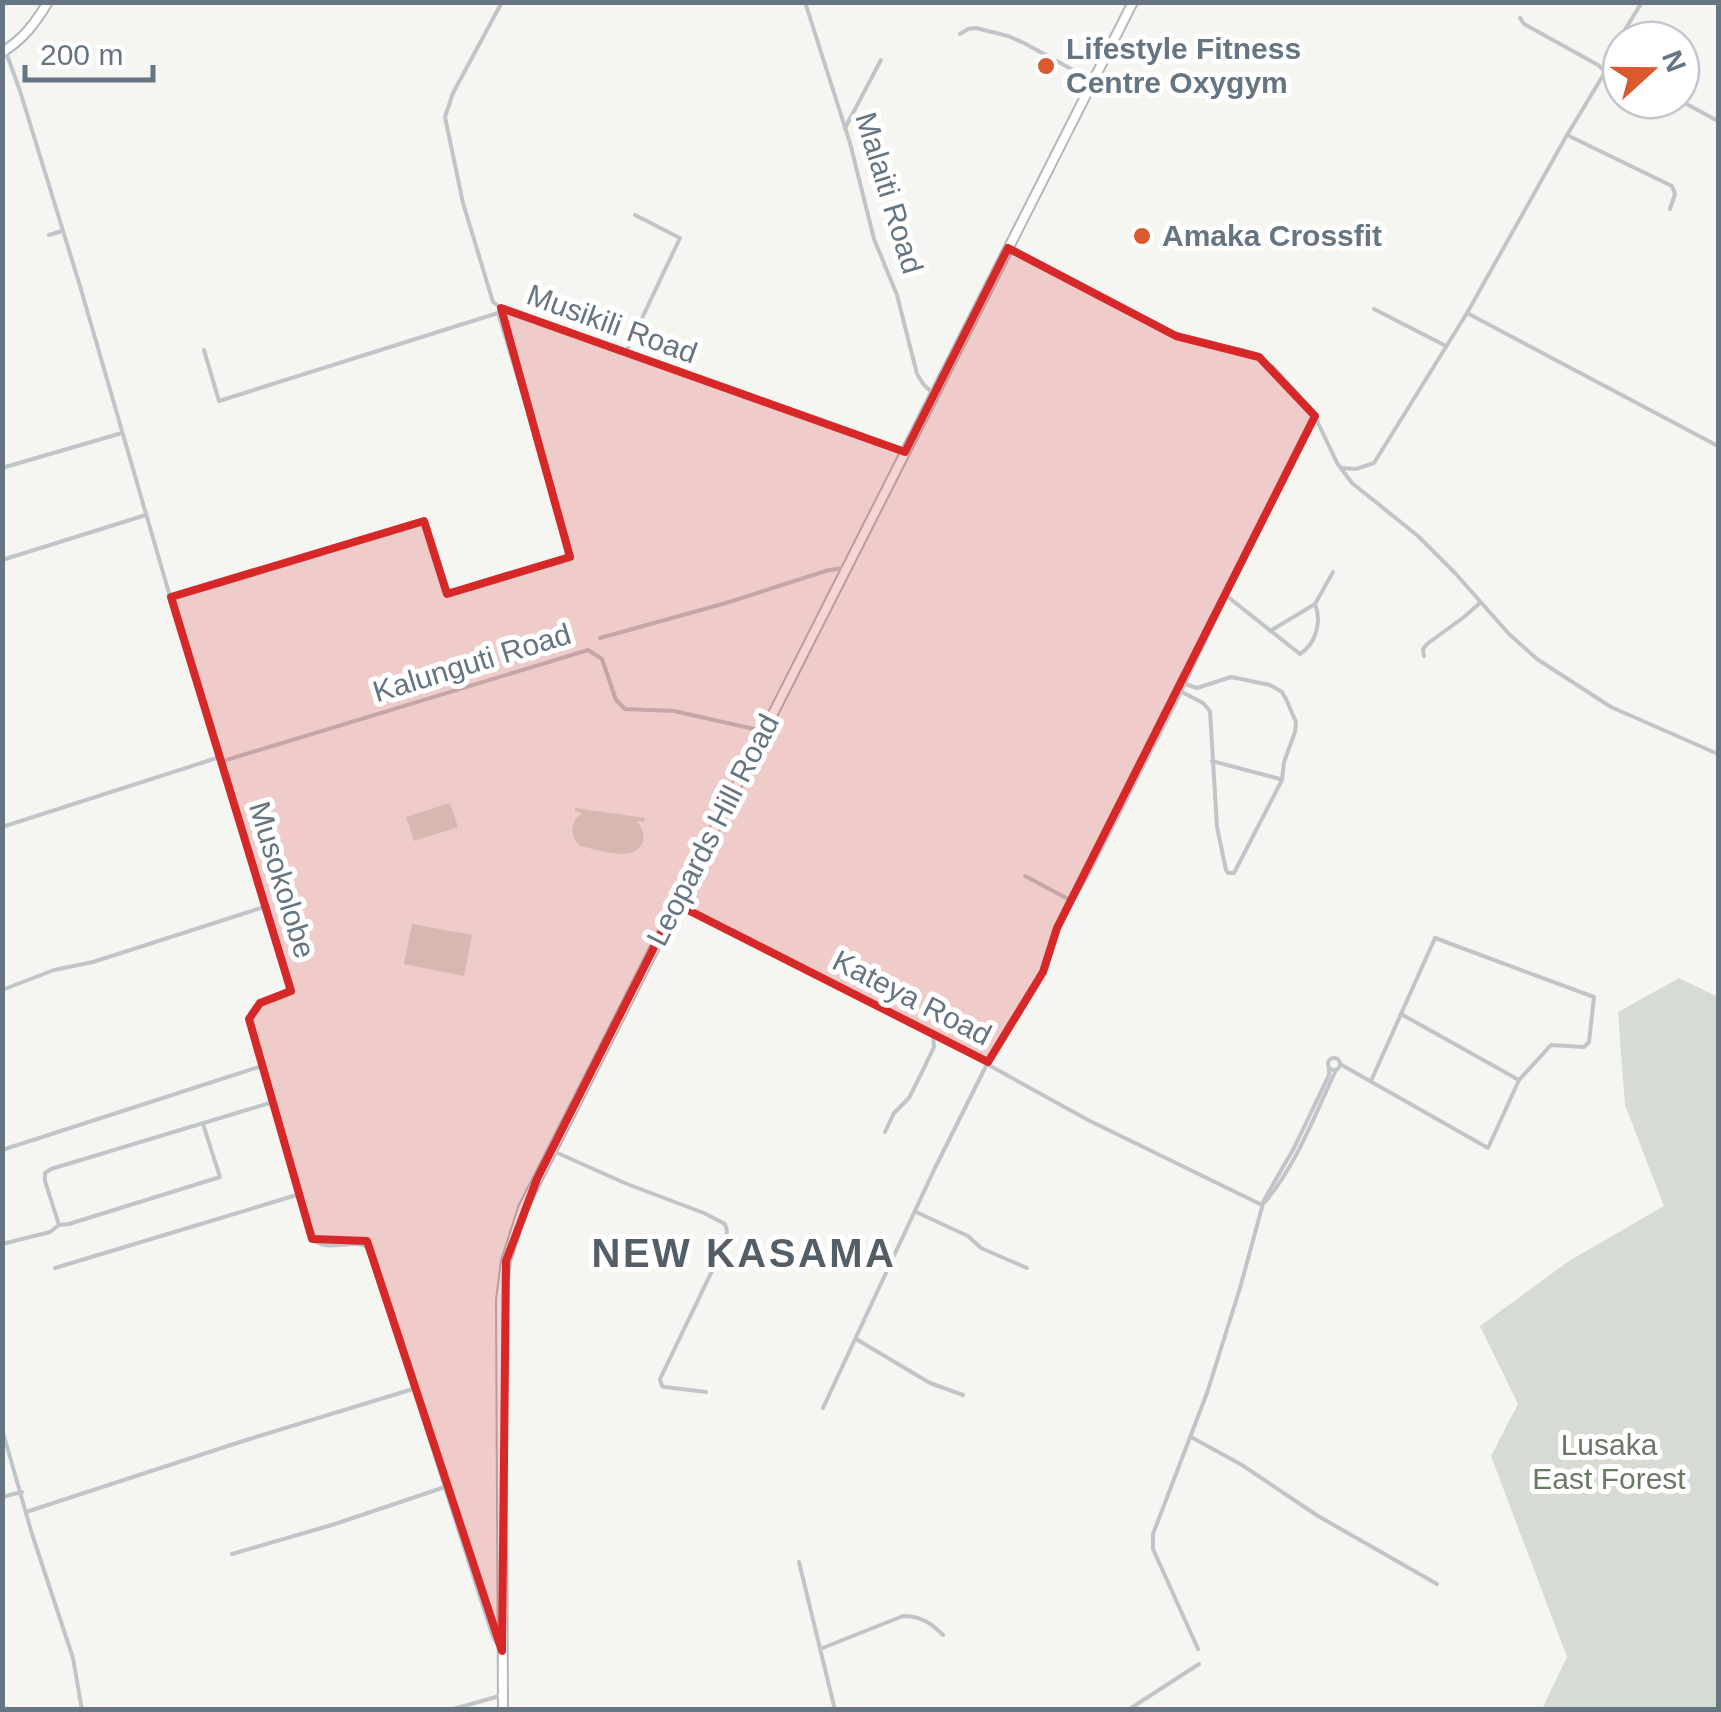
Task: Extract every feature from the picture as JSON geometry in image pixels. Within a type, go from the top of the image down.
[{"type":"main road","points":[[4,48],[32,27],[48,2]]},
{"type":"main road","name":"Leopards Hill Road","points":[[502,1710],[503,1281],[523,1208],[1133,2]]},
{"type":"street","name":"Musikili Road","points":[[502,2],[453,93],[446,117],[472,236],[493,302],[500,310],[905,452]]},
{"type":"street","name":"Malaiti Road","points":[[805,2],[918,374],[934,394]]},
{"type":"street","points":[[1520,18],[1524,24],[1601,68]]},
{"type":"street","points":[[960,34],[976,28],[1008,36],[1094,81]]},
{"type":"street","name":"Musokolobe","points":[[4,48],[289,983],[286,992],[260,1003],[249,1014],[312,1240],[338,1246],[358,1242],[370,1248],[493,1637],[502,1650]]},
{"type":"street","points":[[845,128],[882,60]]},
{"type":"street","points":[[1341,468],[1356,469],[1374,463],[1601,80]]},
{"type":"street","points":[[1567,135],[1672,186],[1675,194],[1670,209]]},
{"type":"street","points":[[625,354],[680,238],[635,214]]},
{"type":"street","points":[[49,236],[62,231]]},
{"type":"street","points":[[1008,248],[1176,336],[1234,347],[1258,357],[1281,374],[1315,416],[1352,482],[1418,536],[1521,646],[1610,707],[1718,754]]},
{"type":"street","points":[[171,597],[424,521],[448,591],[564,559],[569,550],[500,310],[219,401],[204,350]]},
{"type":"street","points":[[1374,310],[1446,346]]},
{"type":"street","points":[[1466,313],[1718,446]]},
{"type":"street","points":[[824,1408],[988,1062],[1043,972],[1054,936],[1181,692],[1315,416]]},
{"type":"street","points":[[2,468],[122,433]]},
{"type":"street","points":[[2,560],[146,515]]},
{"type":"street","points":[[600,638],[846,568]]},
{"type":"street","points":[[1270,631],[1314,604],[1333,572]]},
{"type":"street","points":[[1227,596],[1298,654],[1310,646],[1316,632],[1319,617],[1314,604]]},
{"type":"street","points":[[1424,656],[1426,644],[1481,602]]},
{"type":"street","name":"Kalunguti Road","points":[[221,759],[588,650],[602,659],[616,700],[625,708],[674,711],[763,731]]},
{"type":"street","points":[[1181,692],[1210,711],[1217,826],[1226,870],[1234,873],[1282,780],[1296,726],[1282,692],[1270,684],[1235,678],[1197,688],[1185,684]]},
{"type":"street","points":[[2,827],[221,759]]},
{"type":"street","points":[[1212,761],[1282,780]]},
{"type":"street","points":[[1024,876],[1072,900]]},
{"type":"street","name":"Kateya Road","points":[[676,904],[933,1033],[1124,1138],[1263,1203]]},
{"type":"street","points":[[2,990],[54,970],[109,957],[267,906]]},
{"type":"street","points":[[1198,1648],[1152,1542],[1207,1394],[1263,1203],[1298,1150],[1335,1067],[1371,1081],[1488,1148],[1519,1080],[1551,1045],[1584,1047],[1588,1042],[1594,997],[1434,938],[1371,1081]]},
{"type":"street","points":[[1401,1014],[1519,1080]]},
{"type":"street","points":[[885,1132],[923,1070],[934,1047],[933,1033]]},
{"type":"street","points":[[2,1150],[262,1066]]},
{"type":"street","points":[[59,1225],[45,1181],[45,1172],[50,1169],[274,1102]]},
{"type":"street","points":[[2,1244],[220,1176],[203,1124]]},
{"type":"street","points":[[551,1150],[725,1224],[724,1244],[660,1374],[660,1383],[665,1387],[706,1392]]},
{"type":"street","points":[[55,1268],[300,1194]]},
{"type":"street","points":[[916,1212],[1027,1268]]},
{"type":"street","points":[[856,1339],[930,1383],[963,1395]]},
{"type":"street","points":[[26,1512],[415,1389]]},
{"type":"street","points":[[2,1429],[73,1658],[82,1710]]},
{"type":"street","points":[[1190,1437],[1437,1584]]},
{"type":"street","points":[[232,1554],[445,1486]]},
{"type":"street","points":[[2,1497],[22,1492]]},
{"type":"street","points":[[799,1562],[835,1710]]},
{"type":"street","points":[[820,1649],[903,1616],[930,1622],[944,1635]]},
{"type":"street","points":[[1128,1710],[1198,1664]]},
{"type":"street","points":[[450,1710],[502,1694]]},
{"type":"highlighted area","points":[[1008,248],[1176,336],[1259,357],[1315,416],[1057,928],[1043,972],[988,1062],[676,904],[537,1179],[506,1261],[502,1651],[367,1241],[312,1239],[249,1019],[260,1003],[291,991],[171,597],[424,521],[447,594],[570,557],[501,308],[905,452]]},
{"type":"green space","points":[[450,803],[458,827],[414,841],[406,817]]},
{"type":"green space","points":[[575,808],[645,818],[644,822],[637,821],[643,832],[642,844],[637,850],[622,854],[580,846],[572,829],[582,813]]},
{"type":"green space","points":[[412,924],[472,935],[464,976],[404,964]]},
{"type":"green space","name":"Lusaka East Forest","points":[[1679,978],[1718,997],[1718,1709],[1542,1709],[1567,1657],[1491,1456],[1518,1404],[1480,1326],[1569,1261],[1664,1206],[1625,1105],[1618,1012]]},
{"type":"place","name":"Lifestyle Fitness Centre Oxygym","points":[[1046,66]]},
{"type":"place","name":"Amaka Crossfit","points":[[1142,236]]},
{"type":"district","name":"NEW KASAMA","points":[[744,1253]]}]
